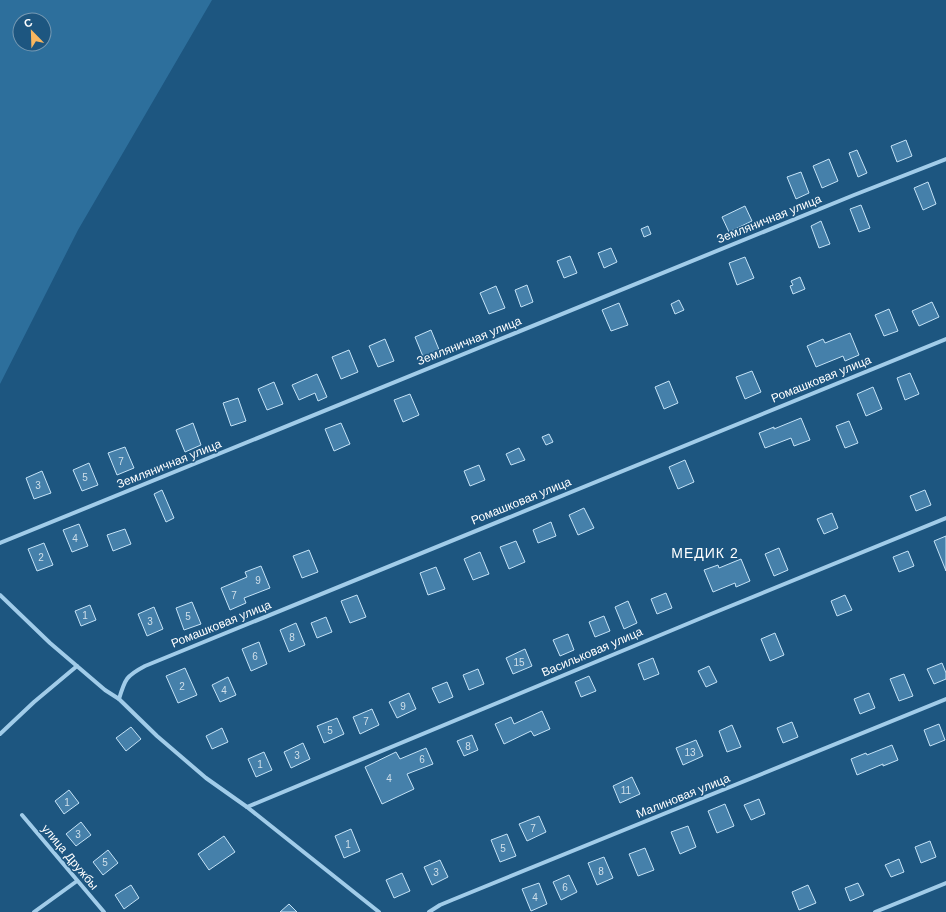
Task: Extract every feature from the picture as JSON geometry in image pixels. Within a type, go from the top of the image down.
[{"type":"street","name":"Земляничная улица","points":[[0,543],[854,195],[946,159]]},
{"type":"street","name":"Ромашковая улица","points":[[119,699],[123,686],[131,674],[145,666],[946,339]]},
{"type":"street","name":"Васильковая улица","points":[[247,807],[946,518]]},
{"type":"street","points":[[0,595],[50,643],[105,690],[119,699],[157,736],[206,778],[247,807],[379,912]]},
{"type":"street","points":[[0,734],[34,702],[77,666]]},
{"type":"street","name":"Малиновая улица","points":[[429,912],[452,900],[946,699]]},
{"type":"street","name":"улица Дружбы","points":[[22,815],[104,912]]},
{"type":"street","points":[[34,912],[77,881]]},
{"type":"street","points":[[875,912],[946,883]]},
{"type":"shaded area","points":[[0,0],[212,0],[78,230],[0,384]]},
{"type":"building","points":[[906,140],[912,156],[897,162],[891,146]]},
{"type":"building","points":[[857,150],[867,173],[858,177],[849,153]]},
{"type":"building","points":[[829,159],[838,181],[822,188],[813,166]]},
{"type":"building","points":[[801,172],[809,193],[796,199],[787,177]]},
{"type":"building","points":[[928,182],[936,204],[923,210],[914,188]]},
{"type":"building","points":[[861,205],[870,228],[859,232],[850,209]]},
{"type":"building","points":[[745,206],[752,221],[729,232],[722,217]]},
{"type":"building","points":[[821,221],[830,244],[819,248],[811,226]]},
{"type":"building","points":[[648,226],[651,234],[644,237],[641,229]]},
{"type":"building","points":[[611,248],[617,262],[604,268],[598,253]]},
{"type":"building","points":[[570,256],[577,273],[564,278],[557,261]]},
{"type":"building","points":[[745,257],[754,278],[737,285],[729,263]]},
{"type":"building","points":[[800,277],[805,289],[793,294],[790,286],[793,285],[791,281]]},
{"type":"building","points":[[527,285],[533,302],[521,307],[515,290]]},
{"type":"building","points":[[496,286],[505,308],[489,314],[480,293]]},
{"type":"building","points":[[679,300],[684,310],[675,314],[671,304]]},
{"type":"building","points":[[932,302],[939,317],[919,326],[912,311]]},
{"type":"building","points":[[619,303],[628,325],[611,331],[602,310]]},
{"type":"building","points":[[889,309],[898,331],[884,336],[875,315]]},
{"type":"building","points":[[431,330],[440,352],[424,359],[415,337]]},
{"type":"building","points":[[850,333],[859,355],[845,361],[843,356],[816,367],[807,346],[823,339],[825,343]]},
{"type":"building","points":[[385,339],[394,361],[378,367],[369,346]]},
{"type":"building","points":[[349,350],[358,372],[341,379],[332,357]]},
{"type":"building","points":[[752,371],[761,392],[745,399],[736,377]]},
{"type":"building","points":[[910,373],[919,394],[905,400],[897,378]]},
{"type":"building","points":[[317,374],[327,397],[318,401],[315,393],[299,400],[292,385]]},
{"type":"building","points":[[669,381],[678,403],[664,409],[655,387]]},
{"type":"building","points":[[274,382],[283,404],[267,410],[258,389]]},
{"type":"building","points":[[873,387],[882,409],[866,416],[857,394]]},
{"type":"building","points":[[410,394],[419,415],[403,422],[394,400]]},
{"type":"building","points":[[238,398],[246,421],[231,426],[223,403]]},
{"type":"building","points":[[801,418],[810,440],[794,446],[791,438],[765,448],[759,433],[774,427],[774,429]]},
{"type":"building","points":[[849,421],[858,443],[845,448],[836,426]]},
{"type":"building","points":[[193,423],[201,445],[185,452],[176,430]]},
{"type":"building","points":[[341,423],[350,444],[334,451],[325,429]]},
{"type":"building","points":[[549,434],[553,442],[546,445],[542,437]]},
{"type":"building","points":[[125,447],[134,468],[117,475],[108,453]]},
{"type":"building","points":[[519,448],[525,460],[511,465],[506,454]]},
{"type":"building","points":[[685,460],[694,482],[678,489],[669,467]]},
{"type":"building","points":[[89,463],[98,485],[82,491],[73,470]]},
{"type":"building","points":[[479,465],[485,480],[470,486],[464,471]]},
{"type":"building","points":[[42,471],[51,493],[34,499],[26,478]]},
{"type":"building","points":[[162,490],[174,518],[166,522],[154,494]]},
{"type":"building","points":[[925,490],[931,505],[916,511],[910,496]]},
{"type":"building","points":[[584,508],[594,528],[578,535],[569,515]]},
{"type":"building","points":[[832,513],[838,528],[824,534],[817,519]]},
{"type":"building","points":[[551,522],[556,536],[538,543],[533,530]]},
{"type":"building","points":[[79,524],[88,546],[72,552],[63,530]]},
{"type":"building","points":[[125,529],[131,544],[113,551],[107,535]]},
{"type":"building","points":[[946,536],[946,571],[934,541]]},
{"type":"building","points":[[516,541],[525,562],[509,569],[500,547]]},
{"type":"building","points":[[44,543],[53,565],[37,571],[28,549]]},
{"type":"building","points":[[779,548],[788,570],[774,576],[765,554]]},
{"type":"building","points":[[309,550],[318,572],[302,578],[293,556]]},
{"type":"building","points":[[908,551],[914,566],[899,572],[893,557]]},
{"type":"building","points":[[480,552],[489,574],[473,580],[464,559]]},
{"type":"building","points":[[741,559],[750,581],[736,587],[735,583],[713,592],[704,570],[718,565],[719,568]]},
{"type":"building","points":[[261,566],[270,588],[244,598],[246,603],[230,610],[221,588],[247,577],[245,572]]},
{"type":"building","points":[[436,567],[445,589],[428,595],[420,573]]},
{"type":"building","points":[[666,593],[672,608],[657,614],[651,599]]},
{"type":"building","points":[[357,595],[366,617],[350,623],[341,601]]},
{"type":"building","points":[[845,595],[852,610],[837,616],[831,601]]},
{"type":"building","points":[[628,601],[637,623],[624,629],[615,607]]},
{"type":"building","points":[[192,602],[201,624],[184,630],[176,608]]},
{"type":"building","points":[[90,605],[96,620],[81,626],[75,611]]},
{"type":"building","points":[[154,607],[163,629],[147,636],[138,614]]},
{"type":"building","points":[[604,616],[610,631],[595,637],[589,622]]},
{"type":"building","points":[[326,617],[332,632],[317,638],[311,623]]},
{"type":"building","points":[[296,623],[305,645],[289,652],[280,630]]},
{"type":"building","points":[[775,633],[784,655],[770,661],[761,639]]},
{"type":"building","points":[[568,634],[574,650],[560,656],[553,640]]},
{"type":"building","points":[[259,642],[267,664],[251,671],[242,649]]},
{"type":"building","points":[[525,649],[532,666],[513,674],[506,658]]},
{"type":"building","points":[[653,658],[659,674],[644,680],[638,664]]},
{"type":"building","points":[[942,663],[946,673],[946,679],[934,684],[927,669]]},
{"type":"building","points":[[709,666],[717,682],[706,687],[698,671]]},
{"type":"building","points":[[185,668],[197,695],[178,703],[166,676]]},
{"type":"building","points":[[478,669],[484,684],[469,690],[463,675]]},
{"type":"building","points":[[904,674],[913,696],[899,701],[890,679]]},
{"type":"building","points":[[589,676],[596,691],[581,697],[575,682]]},
{"type":"building","points":[[228,677],[236,695],[220,702],[212,685]]},
{"type":"building","points":[[447,682],[453,697],[439,703],[432,688]]},
{"type":"building","points":[[409,693],[416,709],[397,718],[389,702]]},
{"type":"building","points":[[869,693],[875,708],[860,714],[854,699]]},
{"type":"building","points":[[372,709],[379,725],[360,734],[353,717]]},
{"type":"building","points":[[542,711],[550,729],[534,736],[531,731],[504,744],[495,724],[511,717],[514,724]]},
{"type":"building","points":[[337,718],[344,734],[324,743],[317,726]]},
{"type":"building","points":[[792,722],[798,737],[783,743],[777,728]]},
{"type":"building","points":[[939,724],[945,740],[930,746],[924,730]]},
{"type":"building","points":[[732,725],[741,747],[727,752],[719,731]]},
{"type":"building","points":[[131,727],[141,739],[126,751],[116,738]]},
{"type":"building","points":[[222,728],[228,742],[212,749],[206,736]]},
{"type":"building","points":[[472,735],[478,750],[464,756],[457,741]]},
{"type":"building","points":[[696,740],[703,756],[683,765],[676,748]]},
{"type":"building","points":[[303,743],[310,759],[291,768],[284,752]]},
{"type":"building","points":[[892,745],[898,760],[883,766],[883,764],[857,775],[851,759],[866,753],[867,755]]},
{"type":"building","points":[[426,748],[433,764],[407,774],[414,789],[382,804],[365,767],[396,752],[400,759]]},
{"type":"building","points":[[264,752],[272,770],[256,777],[248,759]]},
{"type":"building","points":[[632,777],[640,794],[620,803],[613,786]]},
{"type":"building","points":[[69,790],[79,803],[64,814],[55,801]]},
{"type":"building","points":[[759,799],[765,814],[751,820],[744,805]]},
{"type":"building","points":[[725,804],[734,826],[717,833],[708,811]]},
{"type":"building","points":[[539,816],[546,832],[527,841],[519,824]]},
{"type":"building","points":[[81,822],[91,835],[76,846],[66,834]]},
{"type":"building","points":[[688,826],[696,847],[680,854],[671,832]]},
{"type":"building","points":[[351,829],[360,851],[344,858],[335,836]]},
{"type":"building","points":[[507,834],[516,856],[500,862],[491,840]]},
{"type":"building","points":[[224,836],[235,852],[209,870],[198,854]]},
{"type":"building","points":[[930,841],[936,857],[921,863],[915,847]]},
{"type":"building","points":[[645,848],[654,870],[638,876],[629,854]]},
{"type":"building","points":[[108,850],[118,863],[103,875],[93,862]]},
{"type":"building","points":[[604,857],[613,878],[597,885],[588,863]]},
{"type":"building","points":[[899,859],[904,872],[891,877],[885,865]]},
{"type":"building","points":[[440,860],[448,877],[432,885],[424,867]]},
{"type":"building","points":[[402,873],[410,891],[394,898],[386,880]]},
{"type":"building","points":[[569,875],[577,892],[561,900],[553,882]]},
{"type":"building","points":[[539,883],[547,904],[531,911],[522,889]]},
{"type":"building","points":[[858,883],[864,895],[850,901],[845,888]]},
{"type":"building","points":[[131,885],[139,898],[124,909],[115,895]]},
{"type":"building","points":[[808,885],[816,903],[799,910],[792,892]]},
{"type":"building","points":[[289,904],[297,912],[280,912]]},
{"type":"district","name":"МЕДИК 2","points":[[705,553]]}]
